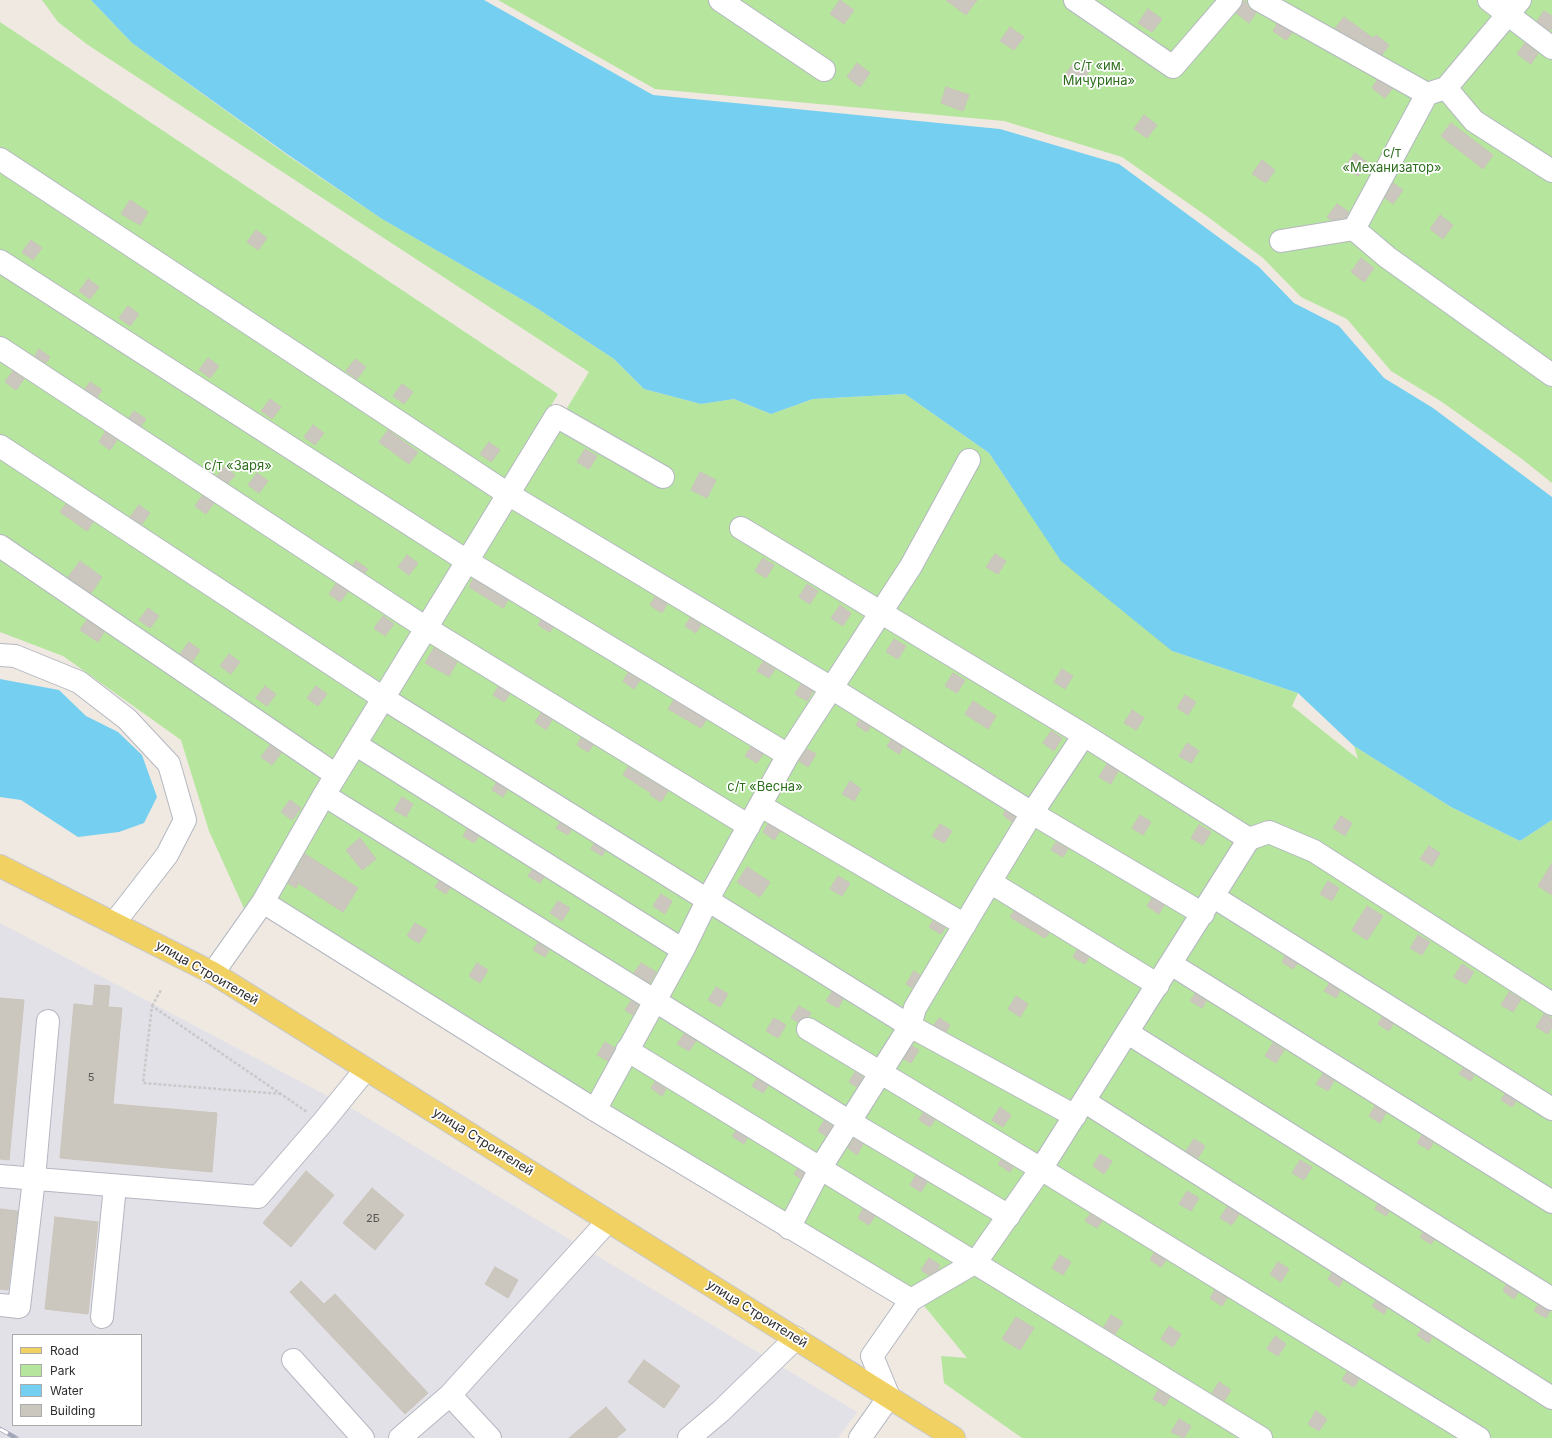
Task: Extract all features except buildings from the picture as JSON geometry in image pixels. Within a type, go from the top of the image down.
[{"type":"main road","name":"улица Строителей","points":[[0,866],[115,922],[213,973],[954,1438]]},
{"type":"street","points":[[720,0],[824,70]]},
{"type":"street","points":[[1075,0],[1173,67],[1231,0]]},
{"type":"street","points":[[1259,0],[1437,91],[1474,121],[1552,171]]},
{"type":"street","points":[[1489,0],[1514,7],[1552,48]]},
{"type":"street","points":[[1282,241],[1354,229],[1437,91],[1514,7]]},
{"type":"street","points":[[0,159],[508,494],[832,689],[1032,813],[1209,905],[1552,1109]]},
{"type":"street","points":[[1354,229],[1387,257],[1552,375]]},
{"type":"street","points":[[0,262],[467,561],[788,755]]},
{"type":"street","points":[[0,348],[426,628],[749,826]]},
{"type":"street","points":[[213,973],[263,902],[336,775],[556,416],[663,477]]},
{"type":"street","points":[[0,446],[383,698],[910,1026],[1079,1109],[1552,1398]]},
{"type":"street","points":[[595,1110],[683,950],[708,899],[788,755],[911,566],[969,460]]},
{"type":"street","points":[[741,528],[1084,735],[1249,839]]},
{"type":"street","points":[[0,546],[336,775]]},
{"type":"street","points":[[0,655],[15,656],[78,682],[127,719],[169,764],[185,820],[167,855],[115,922]]},
{"type":"street","points":[[789,1228],[821,1167],[910,1026],[915,1008],[990,882],[1032,813],[1084,735]]},
{"type":"street","points":[[355,744],[683,950]]},
{"type":"street","points":[[324,795],[850,1122],[1009,1216]]},
{"type":"street","points":[[761,806],[965,924]]},
{"type":"street","points":[[860,1438],[889,1397],[872,1356],[911,1300],[976,1262],[1041,1169],[1209,905],[1249,839],[1269,832],[1314,851],[1550,999]]},
{"type":"street","points":[[990,882],[1158,985]]},
{"type":"street","points":[[263,902],[595,1110],[911,1300]]},
{"type":"street","points":[[1171,964],[1552,1202]]},
{"type":"street","points":[[0,1305],[19,1307],[34,1179],[48,1022]]},
{"type":"street","points":[[808,1029],[1041,1169],[1479,1438]]},
{"type":"street","points":[[1128,1032],[1552,1300]]},
{"type":"street","points":[[627,1050],[821,1167],[1261,1438]]},
{"type":"street","points":[[0,1176],[258,1198],[366,1069]]},
{"type":"street","points":[[102,1317],[114,1186]]},
{"type":"street","points":[[400,1438],[450,1395],[608,1221]]},
{"type":"street","points":[[689,1438],[721,1411],[796,1338]]},
{"type":"street","points":[[293,1360],[363,1438]]},
{"type":"street","points":[[450,1395],[490,1438]]},
{"type":"path","points":[[161,990],[152,1006],[143,1083],[281,1094]]},
{"type":"path","points":[[152,1006],[323,1122]]},
{"type":"shaded area","points":[[0,923],[356,1111],[857,1412],[838,1438],[0,1438]]},
{"type":"green space","name":"с/т «Весна»","points":[[42,0],[91,0],[132,43],[287,155],[382,219],[535,307],[614,359],[644,389],[701,404],[734,399],[771,414],[813,399],[905,394],[989,453],[1015,492],[1172,651],[1298,693],[1292,706],[1358,759],[1354,746],[1451,807],[1520,841],[1552,820],[1552,1438],[1022,1438],[944,1383],[941,1356],[967,1358],[921,1302],[266,902],[589,372],[88,45],[58,22]]},
{"type":"green space","name":"с/т «Механизатор»","points":[[498,0],[1552,0],[1552,483],[1522,459],[1442,402],[1391,371],[1347,319],[1301,297],[1263,258],[1208,217],[1122,157],[1004,121],[655,89]]},
{"type":"green space","name":"с/т «Заря»","points":[[0,22],[558,394],[247,915],[209,831],[181,740],[63,656],[0,632]]},
{"type":"water","points":[[91,0],[484,0],[653,95],[1000,129],[1119,164],[1259,267],[1294,303],[1339,326],[1384,378],[1433,408],[1552,497],[1552,820],[1520,841],[1451,807],[1354,746],[1298,693],[1172,651],[1061,561],[989,453],[905,394],[813,399],[771,414],[734,399],[701,404],[644,389],[614,359],[535,307],[382,219],[287,154],[132,43]]},
{"type":"water","points":[[0,679],[59,690],[86,716],[118,732],[142,755],[157,797],[144,823],[119,832],[78,837],[21,800],[0,797]]},
{"type":"railway","points":[[0,1429],[16,1438]]},
{"type":"park label","name":"с/т «им. Мичурина»","points":[[1099,74]]}]
